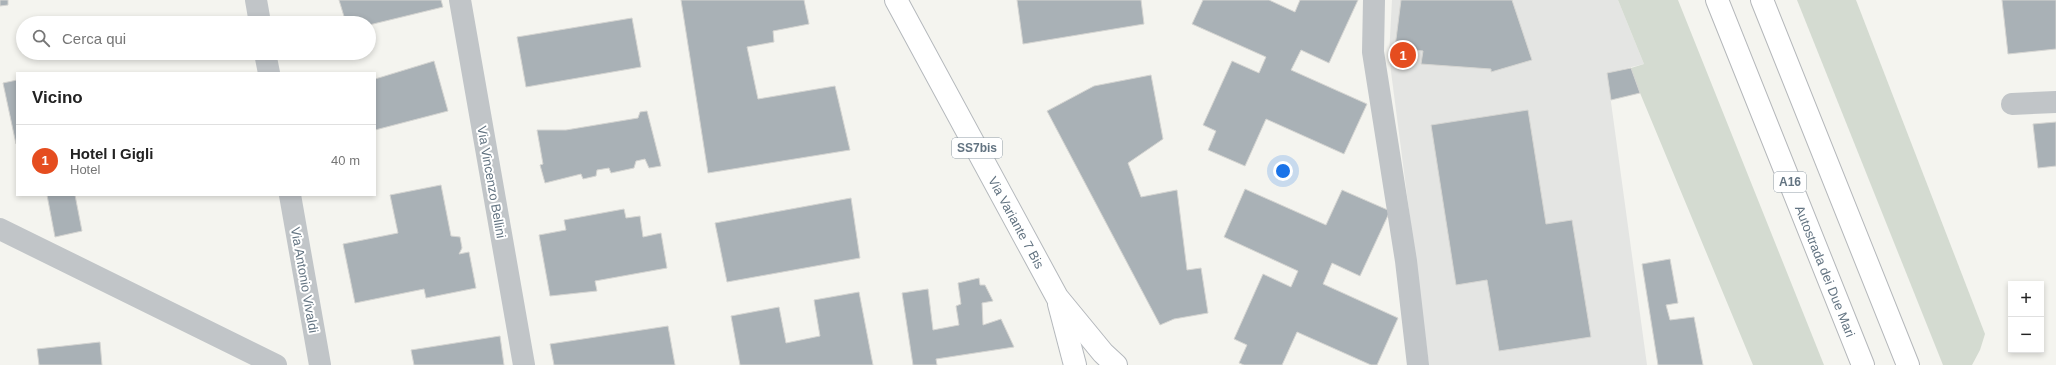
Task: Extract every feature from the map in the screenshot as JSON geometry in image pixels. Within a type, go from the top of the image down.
[{"type":"main road","name":"Via Variante 7 Bis","points":[[896,0],[1057,297],[1103,353],[1116,365]]},
{"type":"main road","name":"Autostrada dei Due Mari","points":[[1717,0],[1863,365]]},
{"type":"main road","points":[[1762,0],[1908,365]]},
{"type":"main road","name":"Via Variante 7 Bis","points":[[1057,297],[1075,365]]},
{"type":"street","points":[[256,0],[259,16]]},
{"type":"street","name":"Via Vincenzo Bellini","points":[[460,0],[524,365]]},
{"type":"street","points":[[1374,0],[1374,52],[1406,261],[1418,365]]},
{"type":"street","points":[[267,60],[269,72]]},
{"type":"street","points":[[2012,104],[2056,102]]},
{"type":"street","name":"Via Antonio Vivaldi","points":[[290,196],[320,365]]},
{"type":"street","points":[[0,230],[276,365]]},
{"type":"shaded area","points":[[1392,0],[1618,0],[1644,64],[1607,73],[1647,365],[1429,365],[1389,56]]},
{"type":"shaded area","points":[[1618,0],[1678,0],[1824,365],[1753,365],[1640,93],[1631,68],[1644,64]]},
{"type":"shaded area","points":[[1797,0],[1856,0],[1985,334],[1980,350],[1972,365],[1943,365]]},
{"type":"building","points":[[0,0],[8,0],[8,5],[0,6]]},
{"type":"building","points":[[339,0],[441,0],[443,7],[376,23],[376,16],[344,16]]},
{"type":"building","points":[[681,0],[804,0],[809,24],[773,31],[774,42],[747,47],[758,99],[835,86],[850,150],[708,173]]},
{"type":"building","points":[[1017,0],[1141,0],[1144,24],[1023,44]]},
{"type":"building","points":[[1203,0],[1269,0],[1295,12],[1300,0],[1358,0],[1329,63],[1301,50],[1291,70],[1367,104],[1344,154],[1266,119],[1245,166],[1208,150],[1216,131],[1203,125],[1232,61],[1259,73],[1266,57],[1192,24]]},
{"type":"building","points":[[1401,0],[1512,0],[1532,60],[1491,72],[1491,69],[1421,64],[1423,51],[1395,47]]},
{"type":"building","points":[[2002,0],[2056,0],[2056,49],[2008,54]]},
{"type":"building","points":[[632,18],[641,67],[526,87],[517,37]]},
{"type":"building","points":[[434,61],[448,111],[376,130],[376,79]]},
{"type":"building","points":[[1631,68],[1640,93],[1611,100],[1607,73]]},
{"type":"building","points":[[1151,75],[1163,139],[1128,163],[1141,197],[1177,190],[1187,270],[1201,268],[1208,313],[1174,319],[1160,325],[1047,111],[1094,86]]},
{"type":"building","points":[[16,80],[16,144],[3,83]]},
{"type":"building","points":[[1528,110],[1546,224],[1572,220],[1591,337],[1499,351],[1487,280],[1456,285],[1431,125]]},
{"type":"building","points":[[647,111],[661,166],[649,168],[645,159],[636,161],[634,168],[611,173],[609,168],[597,170],[596,176],[583,179],[581,174],[545,183],[540,165],[543,164],[537,130],[566,130],[638,118],[640,112]]},
{"type":"building","points":[[2056,122],[2056,166],[2038,168],[2033,124]]},
{"type":"building","points":[[441,185],[451,236],[460,237],[462,248],[459,254],[469,252],[476,288],[426,298],[424,289],[355,303],[343,244],[398,233],[390,195]]},
{"type":"building","points":[[1245,189],[1326,225],[1342,190],[1390,211],[1360,276],[1332,263],[1323,284],[1398,318],[1377,365],[1371,365],[1297,332],[1282,365],[1244,365],[1239,363],[1247,345],[1234,339],[1263,274],[1291,287],[1298,271],[1224,237]]},
{"type":"building","points":[[47,196],[75,196],[82,231],[55,237]]},
{"type":"building","points":[[851,198],[860,258],[727,282],[715,223]]},
{"type":"building","points":[[624,209],[626,218],[640,216],[643,237],[661,233],[667,268],[595,281],[597,291],[550,296],[539,235],[566,230],[564,220]]},
{"type":"building","points":[[1670,259],[1678,303],[1666,305],[1670,320],[1694,317],[1703,365],[1658,365],[1642,264]]},
{"type":"building","points":[[979,278],[980,285],[985,285],[993,301],[982,303],[983,325],[1001,319],[1014,347],[936,359],[937,365],[913,365],[902,293],[928,289],[933,330],[959,325],[956,306],[961,304],[958,283]]},
{"type":"building","points":[[859,292],[873,365],[740,365],[731,316],[779,307],[786,343],[820,336],[814,300]]},
{"type":"building","points":[[668,326],[675,365],[554,365],[550,344]]},
{"type":"building","points":[[500,336],[504,365],[414,365],[411,350]]},
{"type":"building","points":[[100,342],[102,365],[39,365],[37,349]]},
{"type":"place","name":"Hotel I Gigli","points":[[1403,55]]}]
